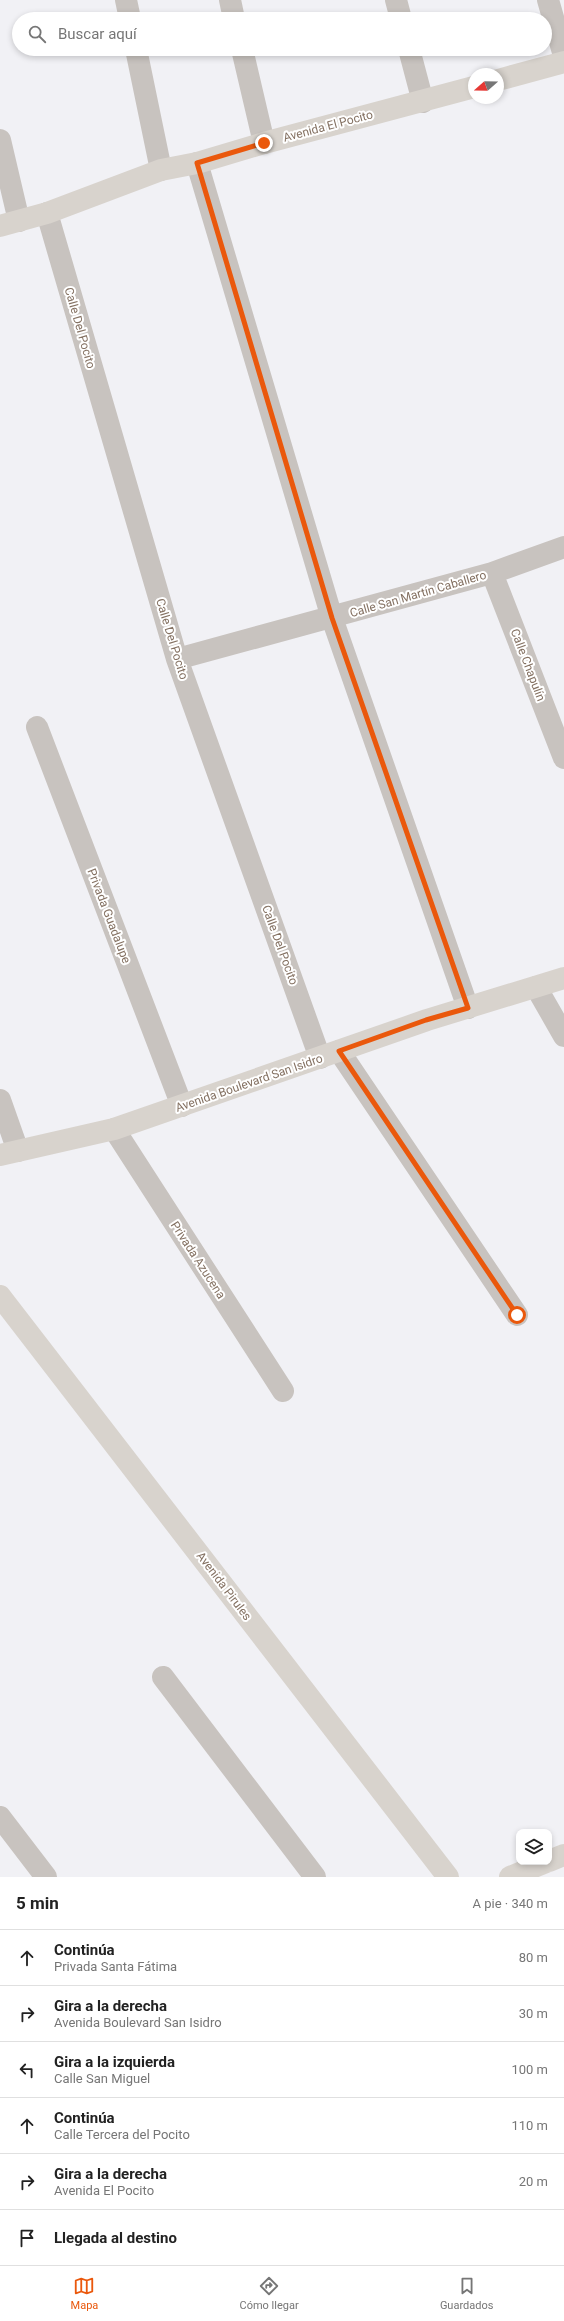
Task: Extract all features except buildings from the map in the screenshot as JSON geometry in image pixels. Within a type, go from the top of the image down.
[{"type":"main road","points":[[504,78],[564,62]]},
{"type":"main road","name":"Avenida El Pocito","points":[[10,224],[47,213],[161,170],[197,163],[264,143],[468,89]]},
{"type":"main road","name":"Avenida Boulevard San Isidro","points":[[9,1153],[114,1129],[426,1020],[564,978]]},
{"type":"main road","name":"Avenida Pirules","points":[[0,1296],[448,1877]]},
{"type":"main road","points":[[552,1860],[564,1854]]},
{"type":"main road","points":[[510,1877],[539,1865]]},
{"type":"street","points":[[126,0],[129,12]]},
{"type":"street","points":[[230,0],[233,12]]},
{"type":"street","points":[[396,0],[399,12]]},
{"type":"street","points":[[548,0],[551,12]]},
{"type":"street","points":[[552,14],[564,56]]},
{"type":"street","points":[[137,56],[161,170]]},
{"type":"street","points":[[244,56],[264,143]]},
{"type":"street","points":[[411,56],[422,102]]},
{"type":"street","points":[[0,140],[10,224]]},
{"type":"street","points":[[197,163],[332,618],[468,1008]]},
{"type":"street","name":"Calle Del Pocito","points":[[47,213],[177,659],[330,1054],[517,1315]]},
{"type":"street","name":"Calle San Martín Caballero","points":[[177,659],[332,618],[492,573],[564,548]]},
{"type":"street","name":"Calle Chapulín","points":[[492,573],[564,758]]},
{"type":"street","name":"Privada Guadalupe","points":[[37,726],[182,1106]]},
{"type":"street","points":[[536,987],[564,1036]]},
{"type":"street","points":[[0,1100],[9,1153]]},
{"type":"street","name":"Privada Azucena","points":[[114,1129],[283,1391]]},
{"type":"street","points":[[163,1677],[315,1877]]},
{"type":"street","points":[[0,1817],[46,1877]]},
{"type":"route","points":[[264,143],[197,163],[332,618],[468,1008],[426,1020],[339,1051],[517,1315]]}]
